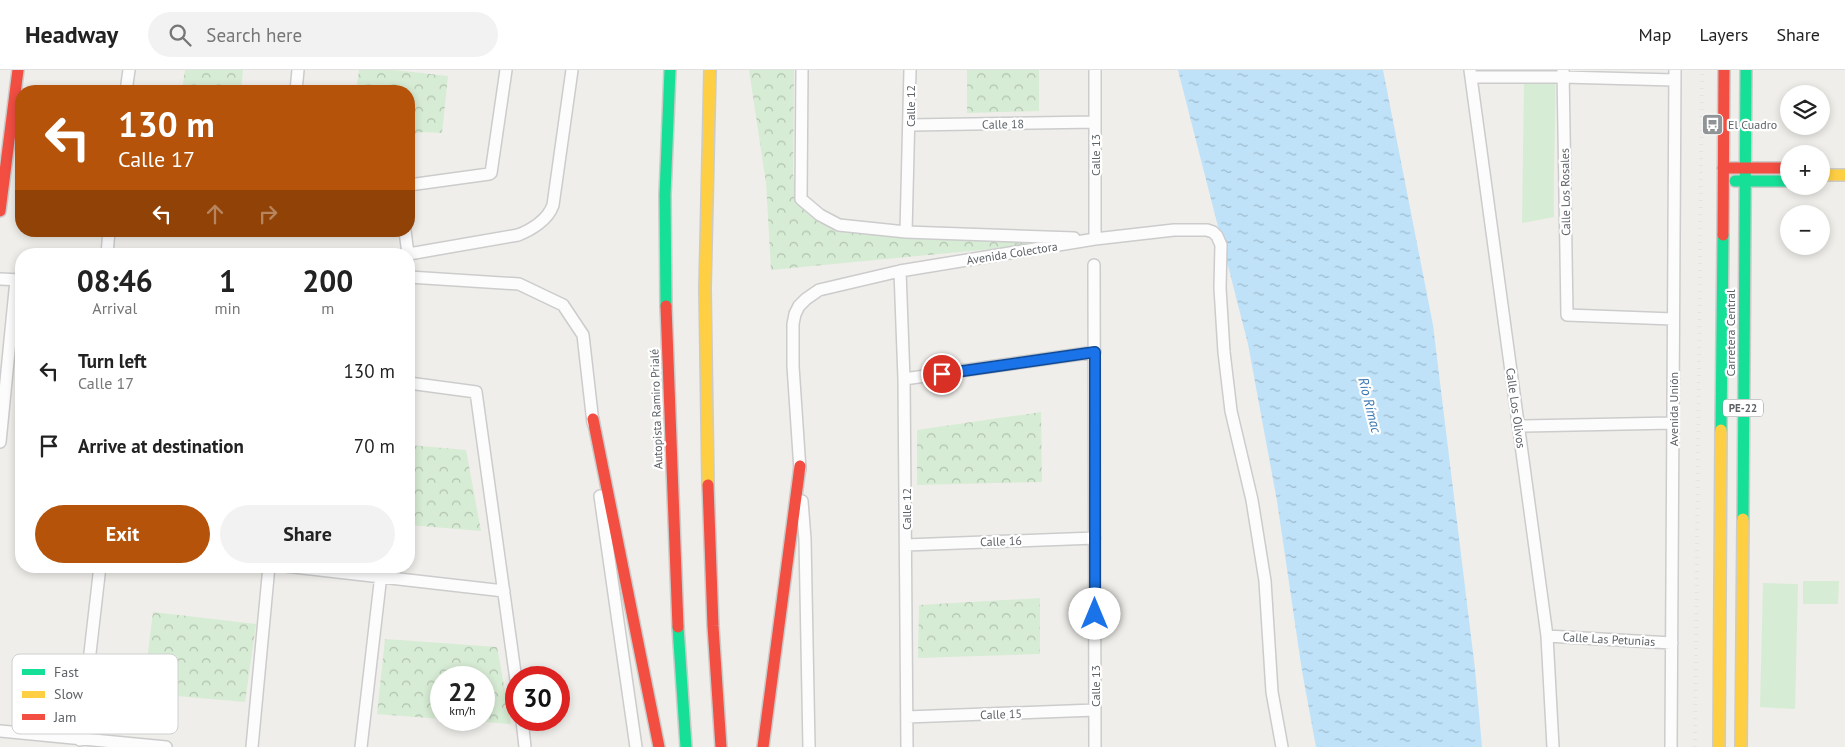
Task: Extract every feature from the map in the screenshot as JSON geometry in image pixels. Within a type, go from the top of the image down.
[{"type":"main road","points":[[16,85],[18,70]]},
{"type":"main road","name":"Autopista Ramiro Prialé","points":[[670,70],[665,195],[665,287],[678,618],[686,747]]},
{"type":"main road","points":[[710,70],[704,286],[705,408],[711,575],[721,747]]},
{"type":"main road","name":"Carretera Central","points":[[1719,747],[1724,70]]},
{"type":"main road","name":"Carretera Central","points":[[1741,747],[1746,70]]},
{"type":"main road","points":[[0,212],[15,94]]},
{"type":"main road","points":[[1723,168],[1780,168]]},
{"type":"main road","points":[[1830,174],[1845,175]]},
{"type":"main road","points":[[1723,181],[1780,181]]},
{"type":"main road","points":[[593,419],[659,747]]},
{"type":"main road","points":[[763,747],[800,466]]},
{"type":"street","points":[[127,85],[129,70]]},
{"type":"street","points":[[297,85],[298,70]]},
{"type":"street","points":[[415,184],[491,173],[506,70]]},
{"type":"street","points":[[415,253],[518,235],[533,227],[549,214],[553,205],[572,70]]},
{"type":"street","points":[[802,70],[801,199],[820,215],[839,225],[906,232],[1095,239]]},
{"type":"street","name":"Calle 12","points":[[906,232],[910,70]]},
{"type":"street","name":"Calle 13","points":[[1095,70],[1095,239]]},
{"type":"street","points":[[1470,73],[1674,75]]},
{"type":"street","name":"Calle Los Olivos","points":[[1470,73],[1547,636],[1553,747]]},
{"type":"street","name":"Calle Los Rosales","points":[[1563,73],[1567,315],[1674,319]]},
{"type":"street","name":"Avenida Unión","points":[[1671,747],[1674,75]]},
{"type":"street","name":"Calle 18","points":[[910,126],[1095,122]]},
{"type":"street","name":"Avenida Colectora","points":[[800,466],[793,366],[793,324],[799,306],[819,290],[900,271],[1095,239],[1174,230],[1207,230],[1218,236],[1221,245],[1220,288],[1224,352],[1232,411],[1252,500],[1265,581],[1272,692],[1282,747]]},
{"type":"street","name":"Calle 13","points":[[1094,265],[1095,747]]},
{"type":"street","name":"Calle 12","points":[[900,271],[904,379],[907,747]]},
{"type":"street","points":[[415,277],[519,284],[563,305],[580,328],[585,346],[602,515],[636,747]]},
{"type":"street","points":[[0,279],[15,280]]},
{"type":"street","points":[[0,442],[15,303]]},
{"type":"street","points":[[904,379],[1095,352]]},
{"type":"street","points":[[415,384],[476,392],[514,666]]},
{"type":"street","points":[[1518,426],[1673,423]]},
{"type":"street","points":[[800,466],[805,539],[810,747]]},
{"type":"street","name":"Calle 16","points":[[906,545],[1095,538]]},
{"type":"street","points":[[90,654],[99,573]]},
{"type":"street","points":[[252,747],[268,573]]},
{"type":"street","points":[[361,747],[381,573]]},
{"type":"street","points":[[393,573],[504,591]]},
{"type":"street","name":"Calle Las Petunias","points":[[1547,636],[1672,643]]},
{"type":"street","name":"Calle 15","points":[[907,717],[1095,710]]},
{"type":"street","points":[[523,731],[525,747]]},
{"type":"street","points":[[27,734],[166,747]]},
{"type":"street","points":[[80,740],[81,734]]},
{"type":"green space","points":[[185,70],[243,70],[242,85],[183,85]]},
{"type":"green space","points":[[359,70],[394,70],[448,76],[442,133],[423,132],[415,134],[415,85],[357,85]]},
{"type":"green space","points":[[749,70],[794,70],[793,174],[797,202],[816,218],[1039,241],[1039,243],[771,270],[766,183]]},
{"type":"green space","points":[[967,70],[1039,70],[1039,111],[967,113]]},
{"type":"green space","points":[[1524,83],[1555,84],[1554,217],[1522,223]]},
{"type":"green space","points":[[1041,412],[1042,482],[917,485],[917,430]]},
{"type":"green space","points":[[415,446],[466,450],[481,531],[415,526]]},
{"type":"green space","points":[[1803,581],[1839,581],[1838,604],[1803,604]]},
{"type":"green space","points":[[1763,583],[1798,584],[1795,709],[1760,707]]},
{"type":"green space","points":[[1040,598],[1040,654],[918,658],[919,605]]},
{"type":"green space","points":[[153,612],[256,624],[245,702],[178,696],[178,654],[148,654]]},
{"type":"green space","points":[[385,639],[497,647],[505,691],[505,724],[495,723],[495,666],[430,666],[430,718],[377,714]]},
{"type":"water","name":"Río Rímac","points":[[1178,70],[1383,70],[1433,325],[1475,669],[1482,747],[1316,747],[1302,671],[1277,501],[1248,344]]},
{"type":"railway","points":[[1695,747],[1702,70]]},
{"type":"traffic: fast","points":[[666,306],[665,195],[670,70]]},
{"type":"traffic: fast","points":[[1743,519],[1746,70]]},
{"type":"traffic: fast","points":[[1735,181],[1780,181]]},
{"type":"traffic: fast","points":[[1721,430],[1723,235]]},
{"type":"traffic: fast","points":[[678,627],[686,747]]},
{"type":"traffic: slow","points":[[708,485],[705,288],[710,70]]},
{"type":"traffic: slow","points":[[1830,175],[1845,175]]},
{"type":"traffic: slow","points":[[1719,747],[1721,430]]},
{"type":"traffic: slow","points":[[1741,747],[1743,519]]},
{"type":"traffic: jam","points":[[16,85],[18,70]]},
{"type":"traffic: jam","points":[[1723,235],[1724,70]]},
{"type":"traffic: jam","points":[[0,211],[15,94]]},
{"type":"traffic: jam","points":[[1723,168],[1780,168]]},
{"type":"traffic: jam","points":[[666,306],[678,627]]},
{"type":"traffic: jam","points":[[593,419],[659,747]]},
{"type":"traffic: jam","points":[[763,747],[800,466]]},
{"type":"traffic: jam","points":[[708,485],[713,626],[721,747]]},
{"type":"place","name":"El Cuadro","points":[[1712,124]]},
{"type":"route","points":[[942,374],[1095,352],[1095,614]]}]
